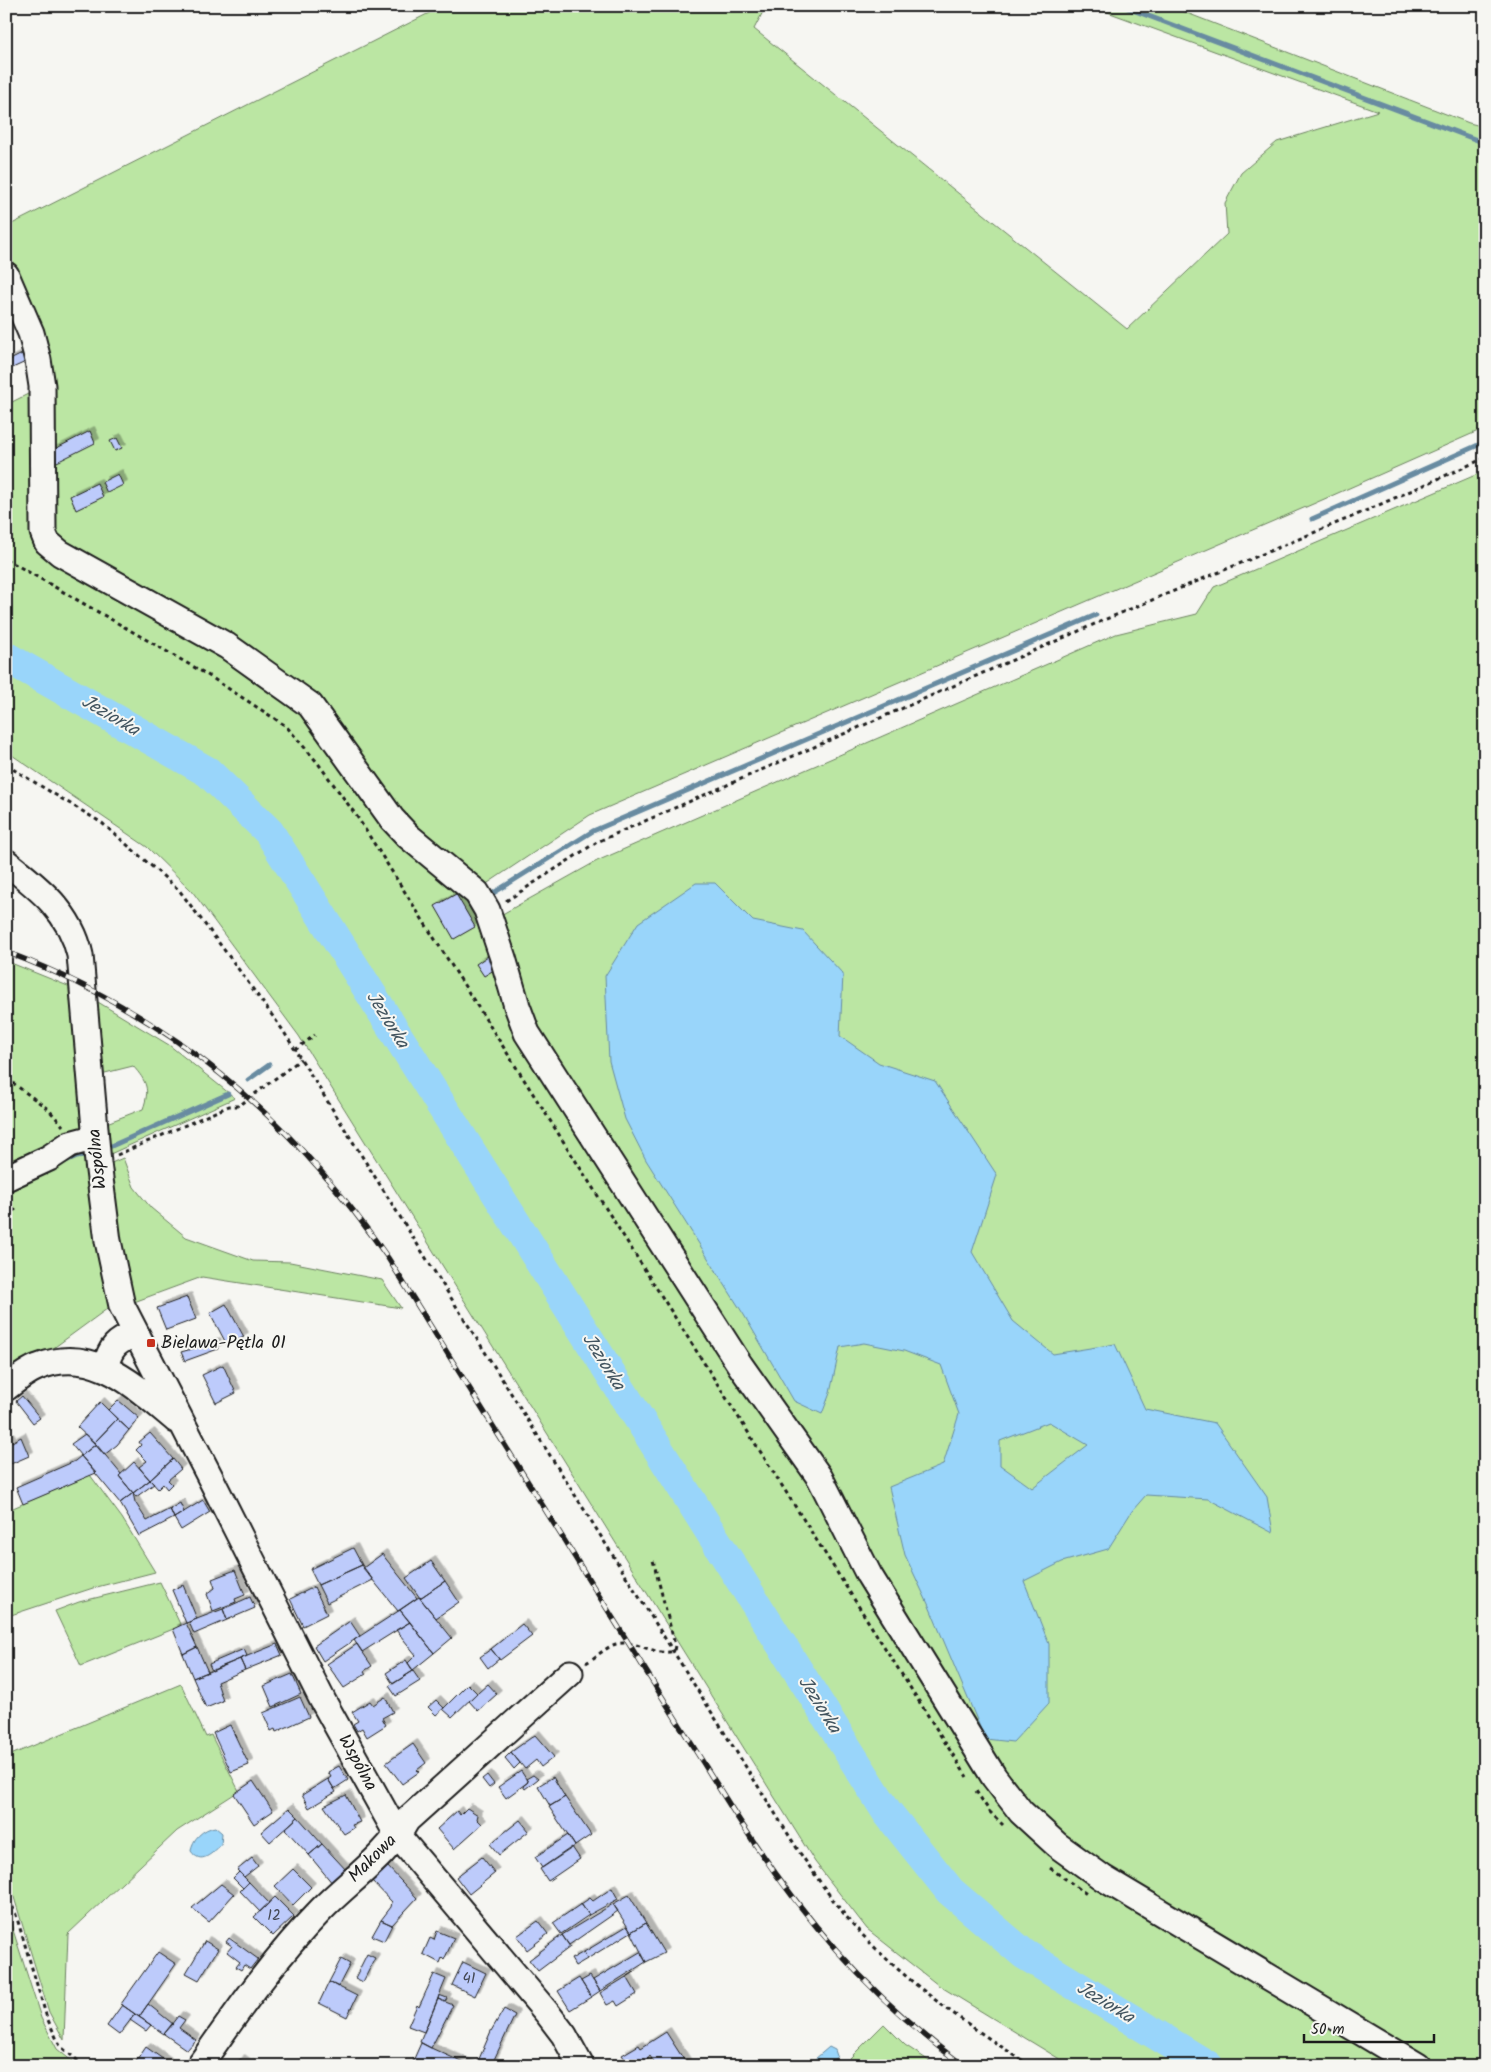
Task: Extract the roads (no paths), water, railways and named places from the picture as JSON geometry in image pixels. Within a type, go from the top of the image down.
[{"type":"street","points":[[6,275],[30,333],[38,360],[42,386],[43,532],[47,542],[60,553],[227,646],[310,705],[392,819],[484,907],[504,958],[517,1006],[527,1033],[740,1365],[820,1478],[869,1575],[994,1777],[1021,1812],[1057,1845],[1103,1878],[1418,2066]]},
{"type":"street","name":"Wspólna","points":[[6,862],[37,888],[61,912],[68,921],[77,942],[80,955],[98,1163],[108,1241],[122,1306],[185,1427],[322,1701],[398,1836],[548,2014],[564,2035],[581,2066]]},
{"type":"street","points":[[6,1178],[81,1141]]},
{"type":"street","points":[[105,1367],[109,1353],[118,1341],[136,1333]]},
{"type":"street","name":"Wspólna","points":[[6,1388],[37,1367],[56,1361],[75,1360],[105,1367],[129,1382],[185,1427]]},
{"type":"street","name":"Makowa","points":[[199,2066],[266,1970],[321,1910],[398,1836],[407,1820],[570,1673]]},
{"type":"water","points":[[696,883],[715,883],[753,921],[803,931],[843,974],[840,1036],[879,1063],[935,1081],[997,1175],[972,1252],[1013,1321],[1053,1354],[1115,1344],[1145,1409],[1215,1423],[1267,1497],[1273,1533],[1208,1499],[1146,1495],[1132,1511],[1108,1549],[1062,1562],[1024,1581],[1049,1644],[1049,1703],[1013,1742],[985,1739],[929,1606],[905,1555],[889,1487],[943,1465],[959,1414],[941,1365],[904,1351],[864,1343],[840,1347],[830,1393],[822,1414],[794,1401],[744,1315],[646,1160],[625,1119],[609,1061],[605,976],[638,923]],"holes":[[[1049,1422],[1088,1445],[1032,1488],[1000,1465],[1000,1441]]]},
{"type":"water","points":[[215,1827],[222,1833],[221,1845],[206,1857],[199,1858],[191,1851],[193,1842],[206,1830]]},
{"type":"water","points":[[829,2047],[835,2050],[837,2056],[829,2066],[814,2066],[815,2059]]},
{"type":"waterway","points":[[1122,6],[1485,143]]},
{"type":"waterway","points":[[1312,519],[1485,442]]},
{"type":"waterway","points":[[487,897],[593,831],[1096,615]]},
{"type":"waterway","name":"Jeziorka","points":[[6,657],[208,772],[269,832],[887,1812],[950,1891],[1024,1954],[1208,2066]]},
{"type":"waterway","points":[[248,1080],[269,1065]]},
{"type":"waterway","points":[[107,1148],[228,1094]]},
{"type":"waterway","points":[[61,1163],[77,1156],[86,1155]]},
{"type":"railway","points":[[6,952],[65,977],[121,1006],[173,1038],[221,1075],[267,1115],[310,1159],[350,1207],[388,1258],[734,1812],[784,1885],[809,1918],[865,1981],[929,2039],[964,2066]]},
{"type":"place","name":"Bielawa-Pętla 01","points":[[151,1343]]}]
